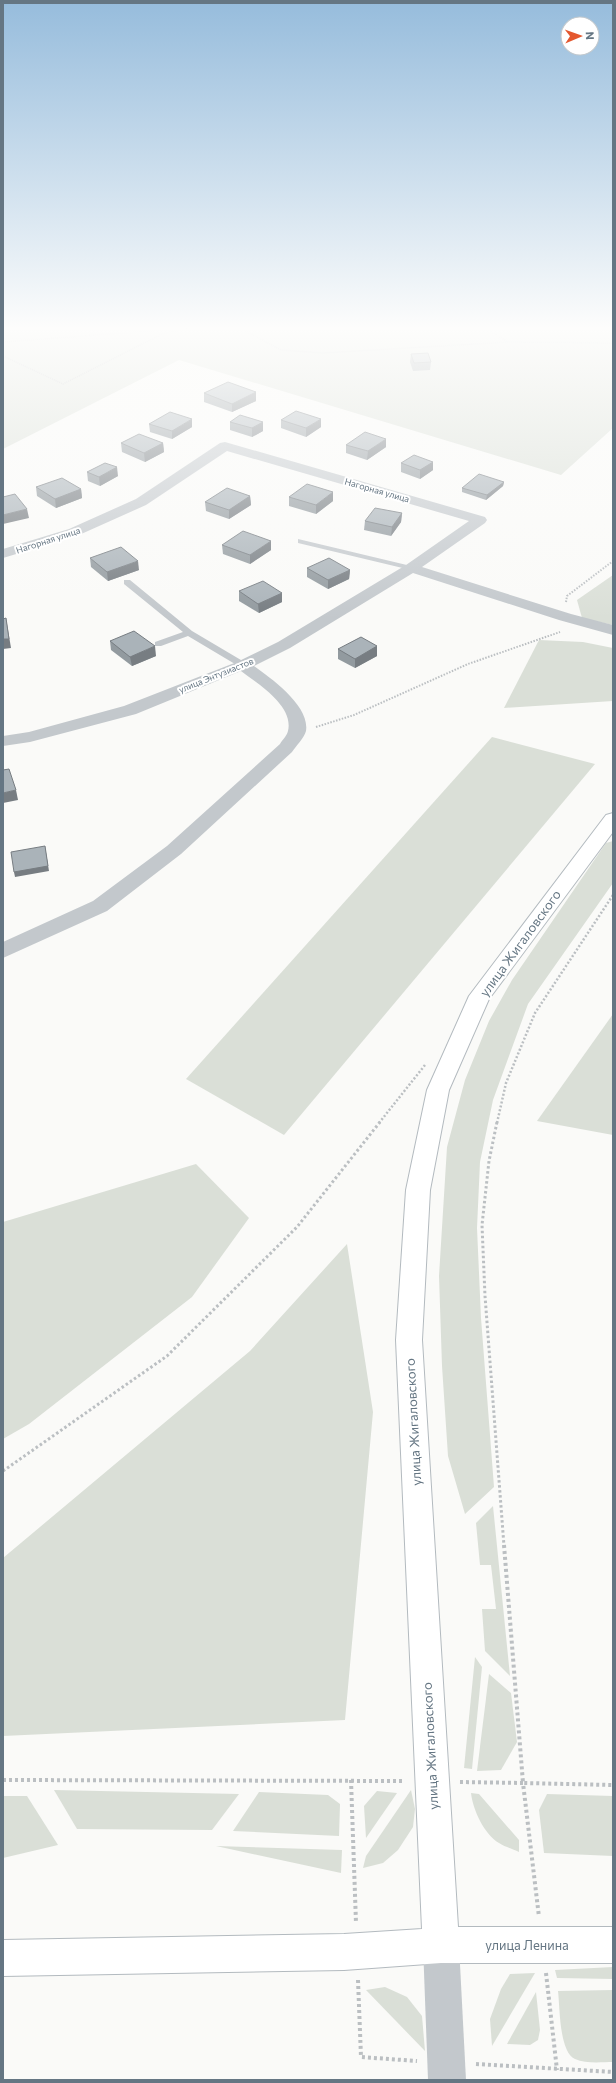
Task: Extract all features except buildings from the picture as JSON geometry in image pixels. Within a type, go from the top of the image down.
[{"type":"main road","name":"улица Жигаловского","points":[[441,1945],[409,1340],[418,1190],[438,1090],[480,996],[610,829]]},
{"type":"main road","name":"улица Ленина","points":[[3,1958],[344,1952],[441,1945],[613,1945]]},
{"type":"street","name":"Нагорная улица","points":[[3,554],[74,532],[141,502],[225,446],[480,520],[412,568]]},
{"type":"street","points":[[412,568],[565,617],[613,630]]},
{"type":"street","name":"улица Энтузиастов","points":[[3,741],[30,737],[130,710],[243,664],[284,645],[412,568]]},
{"type":"street","points":[[3,951],[100,906],[174,850],[286,748],[297,732],[296,715],[286,701],[243,664]]},
{"type":"street","name":"улица Жигаловского","points":[[441,1945],[447,2080]]},
{"type":"lane","points":[[301,541],[412,568]]},
{"type":"lane","points":[[127,582],[189,632],[243,664]]},
{"type":"lane","points":[[158,644],[189,632]]},
{"type":"path","points":[[565,617],[567,596],[613,561]]},
{"type":"path","points":[[297,732],[330,724],[362,712],[413,687],[491,654],[587,623]]},
{"type":"path","points":[[523,1783],[486,1296],[482,1225],[489,1161],[506,1083],[535,1013],[613,895]]},
{"type":"path","points":[[3,1471],[167,1356],[297,1227],[426,1064]]},
{"type":"path","points":[[3,1780],[432,1782],[613,1785]]},
{"type":"path","points":[[557,2070],[613,2072]]},
{"type":"shaded area","points":[[3,424],[52,424],[3,449]]},
{"type":"shaded area","points":[[392,424],[613,424],[613,428],[561,475]]},
{"type":"shaded area","points":[[613,575],[613,625],[582,618],[577,600]]},
{"type":"shaded area","points":[[539,640],[583,642],[613,648],[613,701],[504,708]]},
{"type":"shaded area","points":[[492,737],[595,764],[284,1135],[186,1079]]},
{"type":"shaded area","points":[[613,841],[613,883],[528,1004],[493,1100],[480,1162],[477,1228],[481,1318],[494,1487],[465,1514],[448,1456],[442,1366],[439,1276],[447,1147],[465,1080],[489,1021],[512,980],[606,843]]},
{"type":"shaded area","points":[[613,1014],[613,1135],[537,1121]]},
{"type":"shaded area","points":[[196,1164],[249,1218],[192,1297],[29,1424],[3,1439],[3,1222]]},
{"type":"shaded area","points":[[347,1244],[373,1412],[345,1720],[3,1736],[3,1558],[250,1351]]},
{"type":"shaded area","points":[[493,1506],[510,1676],[485,1651],[482,1609],[496,1609],[491,1565],[480,1565],[476,1523]]},
{"type":"shaded area","points":[[475,1657],[482,1667],[472,1769],[464,1768]]},
{"type":"shaded area","points":[[489,1674],[511,1693],[517,1742],[501,1770],[477,1771]]},
{"type":"shaded area","points":[[54,1790],[239,1794],[212,1830],[77,1829]]},
{"type":"shaded area","points":[[411,1790],[415,1809],[413,1827],[398,1850],[383,1863],[363,1868],[366,1856]]},
{"type":"shaded area","points":[[377,1791],[397,1793],[366,1838],[364,1806]]},
{"type":"shaded area","points":[[259,1792],[328,1795],[340,1804],[339,1836],[233,1831]]},
{"type":"shaded area","points":[[471,1793],[479,1794],[519,1840],[519,1852],[501,1844],[484,1828],[474,1807]]},
{"type":"shaded area","points":[[547,1794],[613,1796],[613,1856],[544,1853],[539,1810]]},
{"type":"shaded area","points":[[3,1796],[27,1796],[58,1845],[3,1858]]},
{"type":"shaded area","points":[[216,1846],[342,1850],[341,1873]]},
{"type":"shaded area","points":[[613,1967],[613,1979],[557,1978],[555,1970]]},
{"type":"shaded area","points":[[535,1973],[492,2046],[490,2019],[501,1989],[510,1974]]},
{"type":"shaded area","points":[[385,1987],[407,1997],[422,2016],[425,2051],[366,1990]]},
{"type":"shaded area","points":[[613,1990],[613,2062],[589,2062],[575,2059],[570,2055],[563,2039],[558,1991]]},
{"type":"shaded area","points":[[536,1992],[540,2030],[538,2040],[530,2045],[507,2044]]}]
